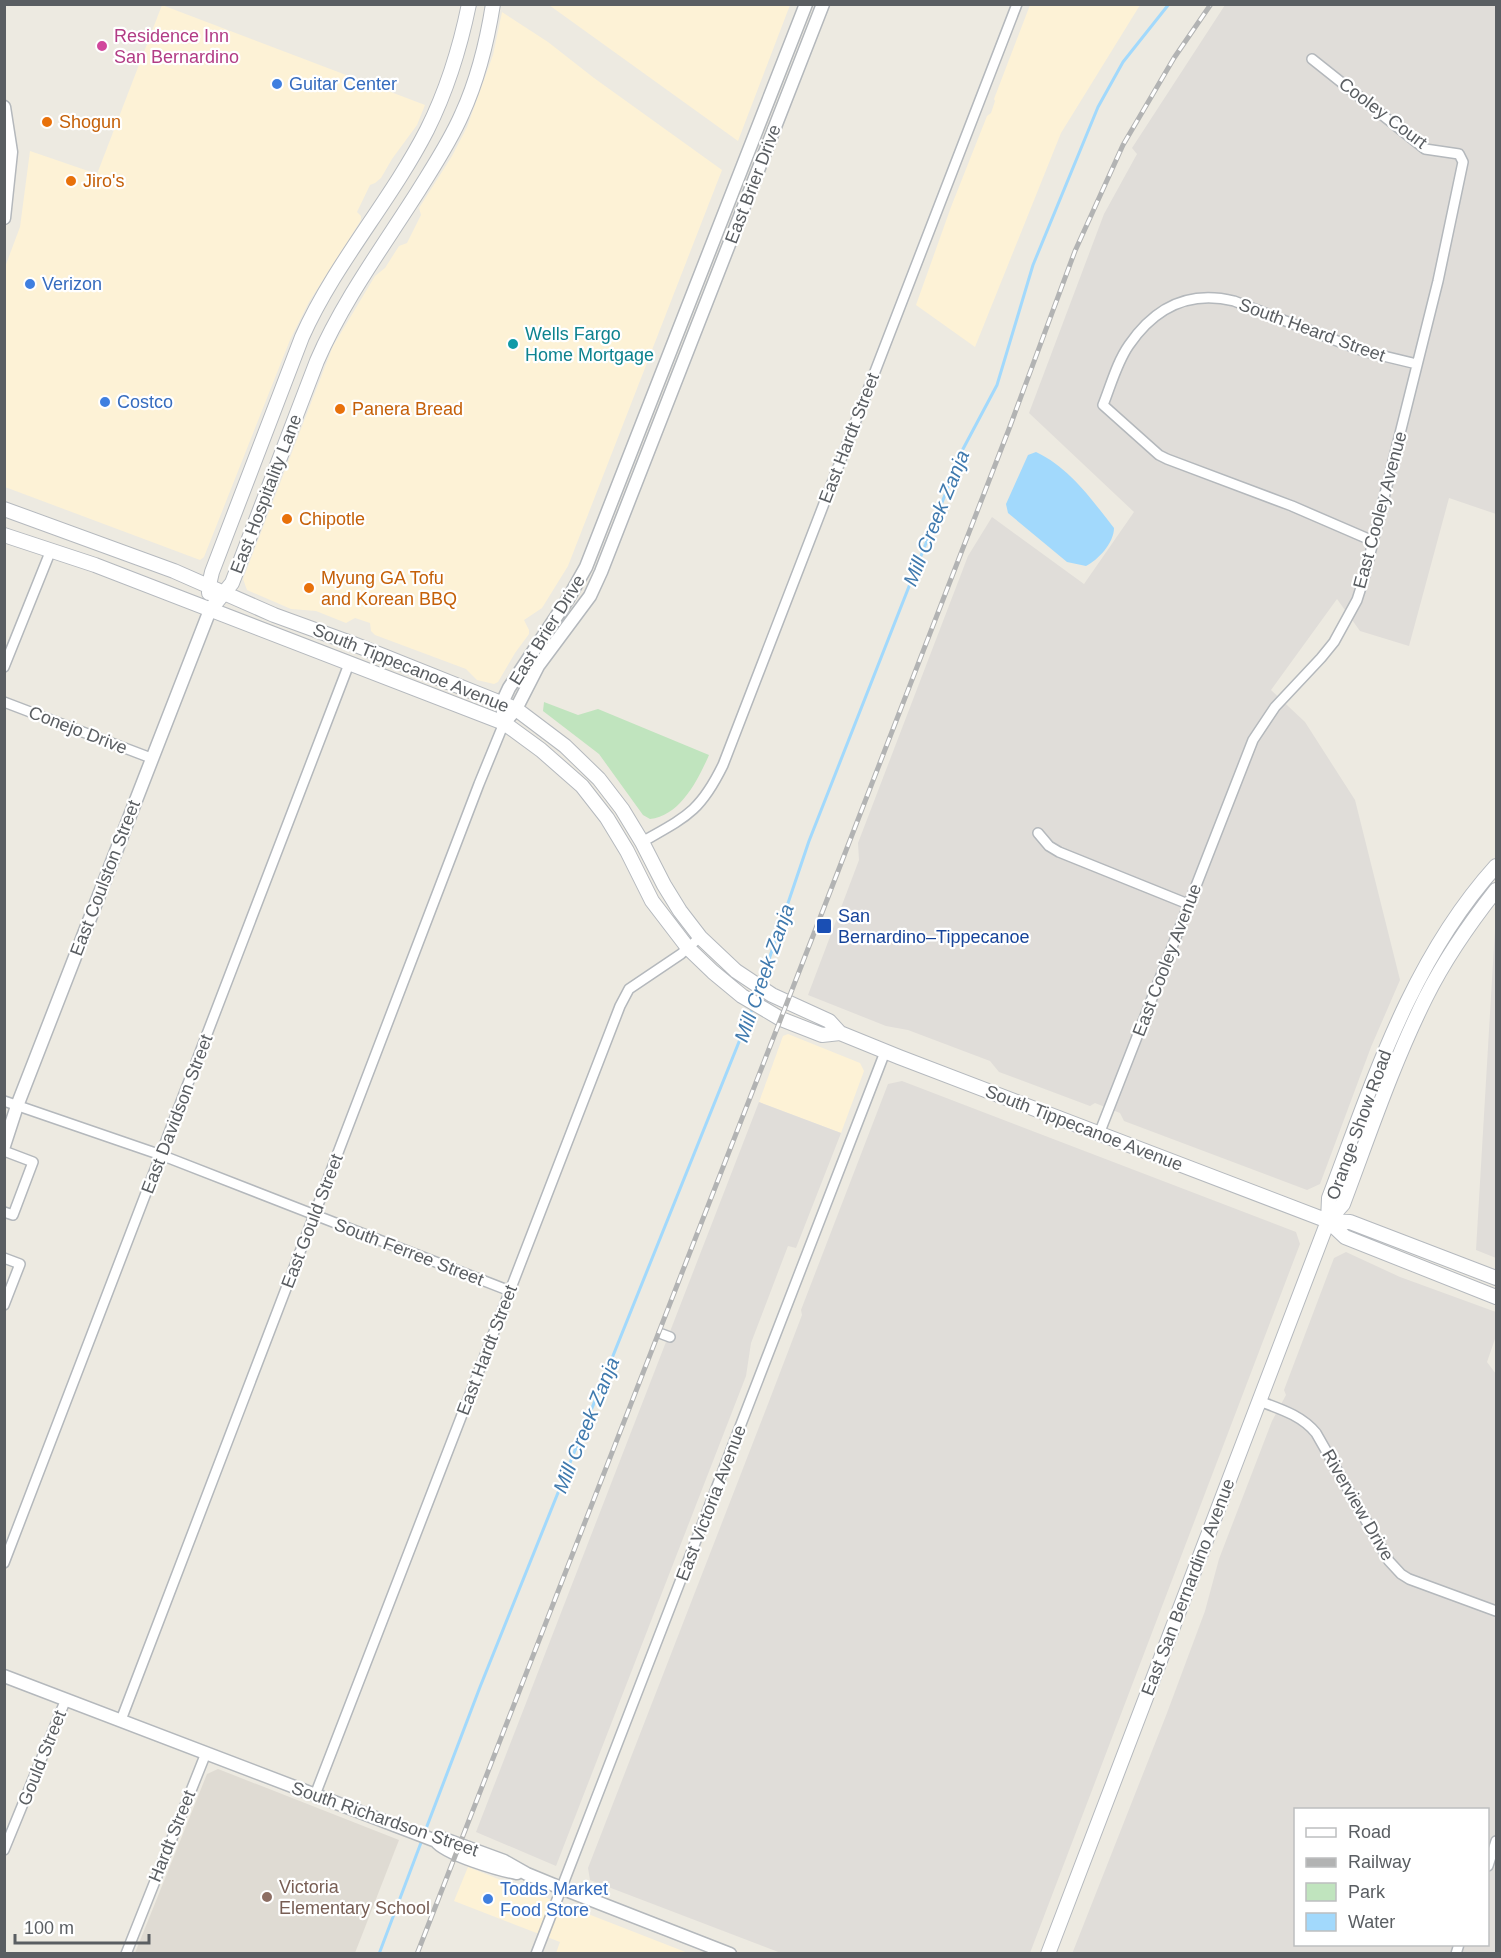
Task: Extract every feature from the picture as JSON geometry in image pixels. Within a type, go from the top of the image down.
[{"type":"main road","name":"East Hospitality Lane","points":[[210,610],[209,585],[212,572],[284,380],[309,322],[426,131],[460,48],[469,4]]},
{"type":"main road","name":"East Hospitality Lane","points":[[210,610],[232,583],[329,335],[350,298],[436,164],[462,114],[483,55],[493,4]]},
{"type":"main road","name":"South Tippecanoe Avenue","points":[[4,509],[80,535],[209,585],[274,615],[516,709],[565,746],[599,778],[622,809],[642,842],[669,894],[700,937],[743,976],[772,995],[830,1021],[840,1033],[1328,1221],[1350,1222],[1497,1278]]},
{"type":"main road","name":"South Tippecanoe Avenue","points":[[4,535],[95,565],[504,723],[541,750],[582,786],[607,818],[627,851],[652,901],[688,948],[742,996],[781,1019],[822,1035],[840,1033]]},
{"type":"main road","points":[[51,550],[58,542],[80,535]]},
{"type":"main road","points":[[627,851],[642,842]]},
{"type":"main road","name":"Orange Show Road","points":[[1328,1221],[1329,1198],[1401,1012],[1447,930],[1497,866]]},
{"type":"main road","name":"Orange Show Road","points":[[1328,1221],[1343,1204],[1402,1051],[1427,995],[1460,939],[1497,890]]},
{"type":"main road","name":"South Tippecanoe Avenue","points":[[1328,1221],[1345,1237],[1497,1297]]},
{"type":"main road","name":"East San Bernardino Avenue","points":[[1048,1953],[1328,1221]]},
{"type":"street","name":"East Brier Drive","points":[[504,723],[502,703],[586,567],[806,4]]},
{"type":"street","name":"East Brier Drive","points":[[504,723],[516,709],[538,666],[590,596],[601,572],[823,4]]},
{"type":"street","name":"East Hardt Street","points":[[642,842],[678,822],[696,808],[712,787],[723,765],[1017,4]]},
{"type":"street","name":"Cooley Court","points":[[1312,59],[1425,149],[1458,154]]},
{"type":"street","points":[[4,107],[11,152],[4,218]]},
{"type":"street","name":"East Cooley Avenue","points":[[1100,1134],[1253,740],[1275,707],[1321,658],[1345,624],[1357,600],[1438,281],[1463,162],[1458,154]]},
{"type":"street","name":"South Heard Street","points":[[1373,541],[1292,506],[1159,455],[1103,405],[1125,352],[1147,324],[1176,303],[1207,297],[1234,301],[1363,351],[1417,364]]},
{"type":"street","points":[[4,667],[51,550]]},
{"type":"street","name":"East Coulston Street","points":[[4,1149],[17,1106],[210,610]]},
{"type":"street","name":"East Davidson Street","points":[[4,1563],[350,664]]},
{"type":"street","name":"Conejo Drive","points":[[4,702],[151,758]]},
{"type":"street","name":"East Gould Street","points":[[121,1720],[478,784],[504,723]]},
{"type":"street","points":[[1038,833],[1049,846],[1059,852],[1188,904]]},
{"type":"street","name":"East Hardt Street","points":[[315,1794],[624,998],[629,989],[700,937]]},
{"type":"street","name":"East Victoria Avenue","points":[[536,1953],[885,1052]]},
{"type":"street","name":"South Ferree Street","points":[[4,1101],[161,1155],[510,1291]]},
{"type":"street","points":[[4,1149],[33,1162],[13,1215],[4,1212]]},
{"type":"street","points":[[4,1258],[20,1264],[4,1305]]},
{"type":"street","name":"Riverview Drive","points":[[1259,1401],[1300,1418],[1316,1433],[1389,1560],[1401,1574],[1497,1611]]},
{"type":"street","name":"South Richardson Street","points":[[4,1676],[412,1831],[436,1841],[441,1847],[501,1870],[527,1874],[561,1888]]},
{"type":"street","name":"Gould Street","points":[[4,1850],[66,1699]]},
{"type":"street","name":"Hardt Street","points":[[126,1953],[206,1753]]},
{"type":"street","points":[[1489,1863],[1497,1841]]},
{"type":"street","points":[[561,1888],[730,1953]]},
{"type":"shaded area","points":[[162,5],[425,105],[417,125],[381,178],[370,185],[357,212],[361,220],[309,302],[290,340],[204,557],[200,560],[5,487],[5,267],[20,227],[30,151],[97,174]]},
{"type":"shaded area","points":[[549,5],[790,5],[738,141]]},
{"type":"shaded area","points":[[1030,5],[1140,5],[1061,133],[975,347],[916,305],[951,207],[987,116],[991,113],[994,99]]},
{"type":"shaded area","points":[[1225,5],[1496,5],[1496,514],[1449,498],[1409,646],[1360,631],[1337,599],[1271,690],[1305,722],[1355,800],[1400,980],[1371,1047],[1320,1184],[1307,1190],[1124,1121],[1120,1113],[1095,1103],[1090,1106],[999,1072],[990,1061],[908,1030],[886,1026],[808,995],[859,860],[858,843],[968,556],[992,517],[1084,584],[1134,512],[1029,413],[1104,214],[1137,154],[1132,148]]},
{"type":"shaded area","points":[[502,12],[548,42],[722,170],[568,566],[542,608],[524,620],[529,634],[498,682],[494,684],[477,680],[466,669],[375,635],[371,631],[370,623],[355,618],[346,623],[316,611],[291,609],[247,590],[243,579],[333,346],[375,276],[385,268],[399,246],[407,243],[421,215],[419,208],[452,156],[467,127],[493,55]]},
{"type":"shaded area","points":[[1496,912],[1496,1258],[1476,1250]]},
{"type":"shaded area","points":[[788,1034],[860,1063],[864,1071],[841,1133],[759,1102],[783,1036]]},
{"type":"shaded area","points":[[902,1081],[1296,1232],[1300,1244],[1030,1953],[781,1953],[590,1880],[588,1868],[768,1404],[802,1315],[801,1310],[888,1084]]},
{"type":"shaded area","points":[[759,1102],[841,1133],[796,1248],[788,1246],[751,1343],[746,1376],[556,1866],[476,1832]]},
{"type":"shaded area","points":[[1346,1252],[1400,1277],[1496,1312],[1496,1336],[1487,1362],[1496,1374],[1496,1953],[1072,1954],[1167,1713],[1205,1611],[1219,1559],[1272,1421],[1286,1395],[1284,1390],[1334,1258]]},
{"type":"shaded area","name":"Victoria Elementary School","points":[[218,1769],[399,1840],[355,1953],[135,1953],[207,1774]]},
{"type":"shaded area","points":[[468,1867],[688,1953],[556,1953],[560,1942],[454,1901]]},
{"type":"green space","points":[[544,702],[578,715],[598,709],[709,755],[687,795],[679,804],[661,816],[650,819],[643,815],[599,754],[543,711]]},
{"type":"water","points":[[1036,452],[1070,476],[1114,528],[1111,539],[1104,550],[1086,566],[1067,562],[1008,513],[1006,504],[1028,455]]},
{"type":"waterway","name":"Mill Creek Zanja","points":[[761,983],[809,841],[963,449],[997,385],[1033,265],[1098,107],[1123,62],[1169,4]]},
{"type":"waterway","name":"Mill Creek Zanja","points":[[424,1834],[480,1687],[753,1007]]},
{"type":"waterway","name":"Mill Creek Zanja","points":[[379,1954],[422,1840]]},
{"type":"railway","points":[[417,1954],[1009,429],[1075,251],[1123,145],[1174,58],[1211,4]]},
{"type":"place","name":"Residence Inn San Bernardino","points":[[102,46]]},
{"type":"place","name":"Guitar Center","points":[[277,84]]},
{"type":"place","name":"Shogun","points":[[47,122]]},
{"type":"place","name":"Jiro's","points":[[71,181]]},
{"type":"place","name":"Verizon","points":[[30,284]]},
{"type":"place","name":"Wells Fargo Home Mortgage","points":[[513,344]]},
{"type":"place","name":"Costco","points":[[105,402]]},
{"type":"place","name":"Panera Bread","points":[[340,409]]},
{"type":"place","name":"Chipotle","points":[[287,519]]},
{"type":"place","name":"Myung GA Tofu and Korean BBQ","points":[[309,588]]},
{"type":"place","name":"San Bernardino–Tippecanoe","points":[[824,926]]},
{"type":"place","name":"Victoria Elementary School","points":[[267,1897]]},
{"type":"place","name":"Todds Market Food Store","points":[[488,1899]]}]
